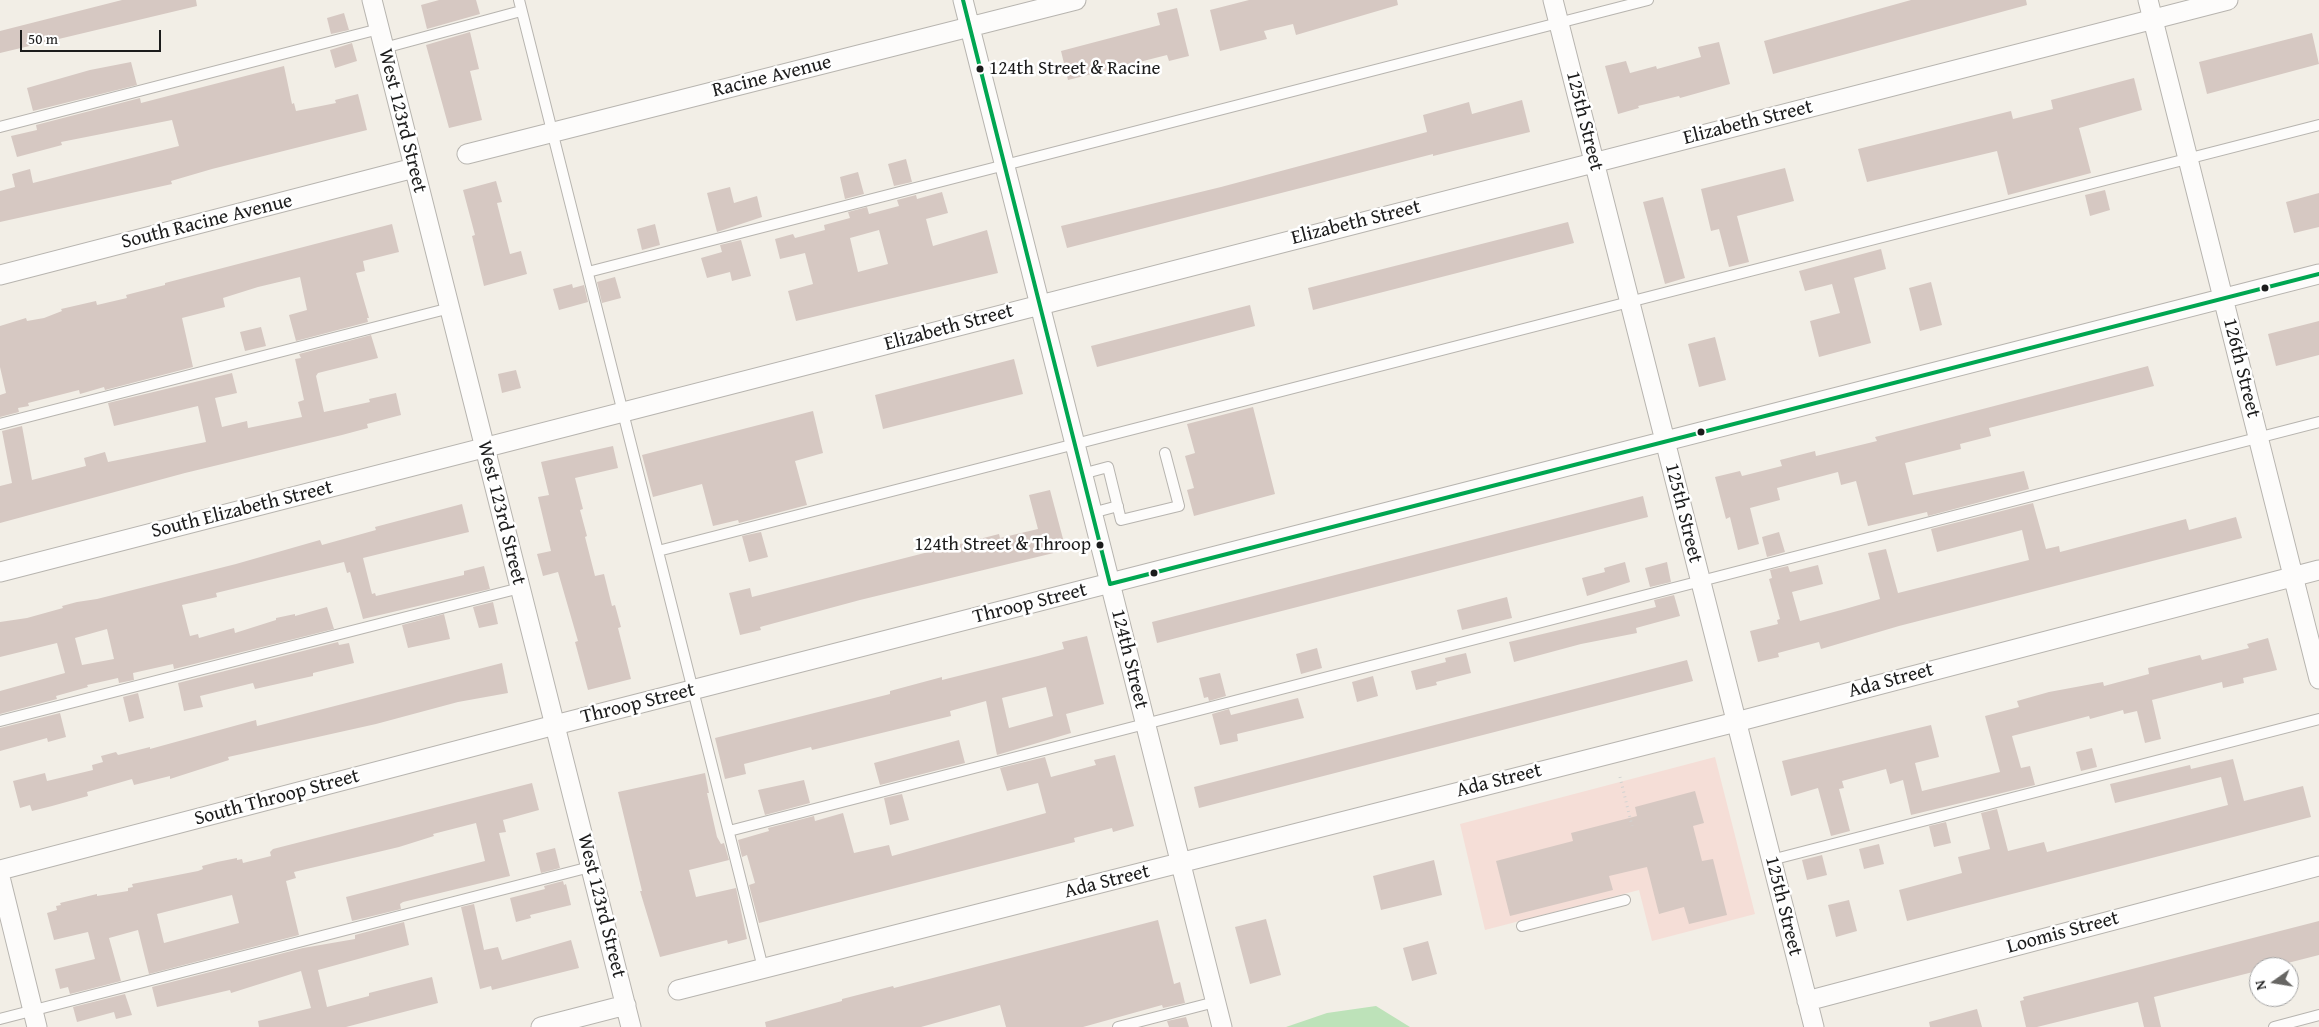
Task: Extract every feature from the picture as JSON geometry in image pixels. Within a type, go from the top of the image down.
[{"type":"street","name":"West 123rd Street","points":[[372,0],[631,1027]]},
{"type":"street","name":"124th Street","points":[[963,0],[1222,1027]]},
{"type":"street","name":"Racine Avenue","points":[[467,154],[1076,0]]},
{"type":"street","name":"125th Street","points":[[1553,0],[1814,1027]]},
{"type":"street","name":"126th Street","points":[[2148,0],[2319,679]]},
{"type":"street","name":"Elizabeth Street","points":[[485,448],[2228,0]]},
{"type":"street","name":"South Racine Avenue","points":[[0,275],[414,168]]},
{"type":"street","name":"Throop Street","points":[[555,725],[2319,274]]},
{"type":"street","name":"South Elizabeth Street","points":[[0,572],[485,448]]},
{"type":"street","name":"Ada Street","points":[[678,990],[1736,722],[2319,570]]},
{"type":"street","name":"South Throop Street","points":[[0,870],[555,725]]},
{"type":"street","name":"Loomis Street","points":[[1807,1001],[2319,866]]},
{"type":"street","points":[[0,877],[35,1019]]},
{"type":"street","points":[[541,1027],[626,1005]]},
{"type":"lane","points":[[519,0],[763,968]]},
{"type":"lane","points":[[588,272],[1648,0]]},
{"type":"lane","points":[[384,48],[522,11]]},
{"type":"lane","points":[[0,127],[379,29]]},
{"type":"lane","points":[[658,551],[2319,125]]},
{"type":"lane","points":[[0,424],[450,308]]},
{"type":"lane","points":[[729,831],[2319,422]]},
{"type":"lane","points":[[1082,474],[1108,467],[1121,520],[1179,506],[1165,453]]},
{"type":"lane","points":[[1092,513],[1118,506]]},
{"type":"lane","points":[[0,721],[520,588]]},
{"type":"lane","points":[[1771,860],[2319,719]]},
{"type":"lane","points":[[0,1019],[35,1019],[590,867]]},
{"type":"lane","points":[[1522,926],[1625,900]]},
{"type":"lane","points":[[1118,1027],[1215,1002]]},
{"type":"lane","points":[[2274,1027],[2319,1016]]},
{"type":"path","points":[[1620,777],[1632,826]]},
{"type":"shaded area","points":[[1715,757],[1755,914],[1652,941],[1639,890],[1485,930],[1460,824]]},
{"type":"green space","points":[[1376,1006],[1410,1027],[1286,1027],[1327,1013]]},
{"type":"building","points":[[122,0],[196,0],[197,6],[0,53],[0,31]]},
{"type":"building","points":[[439,0],[476,0],[480,14],[427,29],[421,5]]},
{"type":"building","points":[[1249,0],[1397,0],[1398,5],[1296,35],[1293,24],[1264,31],[1267,39],[1220,51],[1210,10]]},
{"type":"building","points":[[1911,0],[2026,0],[2027,5],[1773,74],[1764,41]]},
{"type":"building","points":[[1177,8],[1189,56],[1169,61],[1167,55],[1068,80],[1061,51],[1160,25],[1157,13]]},
{"type":"building","points":[[344,13],[349,30],[331,34],[327,18]]},
{"type":"building","points":[[470,32],[479,69],[470,71],[482,120],[449,128],[426,45]]},
{"type":"building","points":[[2312,33],[2319,64],[2207,94],[2199,62]]},
{"type":"building","points":[[1719,42],[1730,84],[1680,98],[1679,96],[1638,106],[1639,108],[1618,114],[1605,66],[1626,61],[1630,73],[1656,66],[1657,69],[1701,57],[1698,47]]},
{"type":"building","points":[[352,43],[357,61],[335,68],[330,50]]},
{"type":"building","points":[[131,62],[137,85],[33,111],[27,88],[90,70]]},
{"type":"building","points":[[284,66],[292,104],[294,103],[296,111],[336,103],[335,100],[358,94],[367,130],[212,169],[171,181],[172,184],[0,222],[0,191],[15,187],[12,174],[30,169],[33,183],[179,146],[172,120],[61,142],[62,145],[17,157],[11,136],[37,130],[36,125],[140,98],[141,103]]},
{"type":"building","points":[[2134,78],[2142,110],[2079,128],[2091,173],[2008,195],[1997,151],[1867,182],[1858,149],[2011,111],[2013,119],[2053,109],[2051,100]]},
{"type":"building","points":[[1522,100],[1530,132],[1433,156],[1433,154],[1067,248],[1061,226],[1221,187],[1427,132],[1423,115],[1469,102],[1472,114]]},
{"type":"building","points":[[906,159],[912,182],[894,186],[888,164]]},
{"type":"building","points":[[1785,168],[1794,201],[1737,216],[1749,262],[1729,267],[1719,229],[1711,231],[1701,189]]},
{"type":"building","points":[[858,172],[864,194],[845,199],[840,177]]},
{"type":"building","points":[[496,181],[502,202],[497,203],[510,254],[521,251],[527,274],[484,286],[472,236],[475,235],[463,190]]},
{"type":"building","points":[[730,187],[734,203],[757,196],[762,217],[717,232],[707,193]]},
{"type":"building","points":[[2105,190],[2110,210],[2090,216],[2085,195]]},
{"type":"building","points":[[942,192],[948,213],[926,219],[933,246],[987,230],[998,273],[796,321],[788,291],[813,284],[805,253],[780,259],[775,239],[793,234],[795,238],[825,230],[824,225],[850,218],[848,212],[867,207],[869,214],[899,206],[897,200],[916,195],[917,199]],"holes":[[[879,230],[888,264],[858,272],[850,238]]]},
{"type":"building","points":[[2319,193],[2319,227],[2294,233],[2286,202]]},
{"type":"building","points":[[1663,197],[1685,278],[1665,284],[1643,202]]},
{"type":"building","points":[[1568,222],[1574,243],[1313,310],[1308,288]]},
{"type":"building","points":[[392,224],[399,252],[363,261],[365,271],[356,273],[369,318],[367,318],[368,322],[296,341],[289,315],[307,310],[300,277],[258,287],[223,298],[225,307],[182,318],[193,367],[105,390],[104,387],[80,394],[79,390],[28,403],[29,406],[18,408],[19,412],[0,417],[0,395],[6,393],[0,367],[0,326],[26,318],[27,321],[44,318],[62,311],[61,309],[96,301],[97,305],[127,298],[126,295],[165,285],[165,283]]},
{"type":"building","points":[[655,224],[660,245],[642,250],[637,229]]},
{"type":"building","points":[[741,240],[751,276],[732,281],[730,272],[707,278],[701,258],[722,252],[720,245]]},
{"type":"building","points":[[1881,249],[1886,269],[1854,278],[1871,343],[1819,357],[1810,321],[1840,313],[1832,284],[1805,291],[1799,271]]},
{"type":"building","points":[[615,277],[621,298],[602,303],[597,282]]},
{"type":"building","points":[[1931,282],[1942,325],[1920,331],[1909,288]]},
{"type":"building","points":[[572,284],[573,288],[584,285],[588,302],[559,310],[553,289]]},
{"type":"building","points":[[1250,305],[1255,326],[1097,367],[1091,346]]},
{"type":"building","points":[[2319,321],[2319,355],[2276,366],[2268,334]]},
{"type":"building","points":[[261,327],[266,346],[245,351],[240,332]]},
{"type":"building","points":[[371,335],[378,358],[318,373],[316,376],[324,412],[370,402],[369,399],[396,393],[401,415],[367,424],[368,428],[185,473],[0,523],[0,486],[12,483],[2,431],[22,426],[32,480],[86,466],[84,458],[105,452],[108,462],[206,442],[198,406],[114,426],[108,403],[232,373],[237,393],[215,398],[222,427],[247,421],[248,428],[302,417],[298,402],[304,400],[295,359],[301,358],[299,354]]},
{"type":"building","points":[[1715,337],[1726,380],[1699,387],[1688,344]]},
{"type":"building","points":[[1014,359],[1023,394],[883,429],[875,395]]},
{"type":"building","points":[[2148,366],[2154,386],[1989,428],[1991,436],[1960,444],[1961,449],[1905,463],[1913,495],[2024,471],[2029,489],[1928,516],[1927,512],[1868,526],[1856,481],[1841,485],[1838,472],[1777,488],[1780,500],[1750,508],[1759,544],[1738,550],[1730,517],[1726,519],[1715,477],[1740,471],[1742,476],[1782,466],[1780,460],[1815,451],[1816,456],[1877,441],[1875,437]]},
{"type":"building","points":[[516,370],[521,388],[502,393],[498,374]]},
{"type":"building","points":[[1253,407],[1275,494],[1194,516],[1187,490],[1194,488],[1185,456],[1195,453],[1187,424]]},
{"type":"building","points":[[813,411],[823,453],[795,461],[807,505],[739,523],[738,520],[713,526],[702,484],[653,497],[642,455]]},
{"type":"building","points":[[613,446],[618,468],[575,478],[583,509],[580,510],[587,536],[585,537],[595,576],[604,574],[612,606],[615,605],[621,627],[618,628],[631,679],[588,690],[575,642],[578,641],[558,572],[543,576],[537,554],[551,551],[538,497],[549,495],[541,462]]},
{"type":"building","points":[[1050,490],[1066,550],[860,600],[760,627],[761,630],[740,635],[729,593],[750,588],[752,597],[999,534],[1000,538],[1038,529],[1029,495]]},
{"type":"building","points":[[1643,496],[1648,517],[1157,643],[1152,622]]},
{"type":"building","points":[[2033,503],[2046,549],[2059,546],[2060,552],[2186,519],[2189,530],[2236,517],[2242,538],[1899,626],[1821,649],[1819,642],[1778,653],[1779,657],[1758,662],[1750,631],[1778,624],[1777,620],[1780,619],[1769,579],[1772,578],[1770,570],[1788,566],[1790,572],[1818,565],[1823,584],[1792,592],[1800,621],[1880,599],[1868,553],[1886,549],[1898,593],[2029,560],[2022,530],[1937,552],[1931,529]]},
{"type":"building","points":[[462,504],[469,532],[363,558],[372,594],[375,593],[376,596],[464,575],[464,571],[484,566],[490,589],[363,619],[350,572],[347,573],[344,562],[216,593],[217,597],[182,605],[190,636],[198,634],[199,638],[234,628],[235,633],[276,620],[276,618],[295,614],[295,616],[327,607],[334,629],[174,669],[173,664],[133,673],[134,680],[119,683],[118,678],[87,685],[88,687],[56,696],[57,699],[0,714],[0,691],[65,673],[57,643],[0,657],[0,622],[27,618],[77,602],[97,599],[236,564],[320,540],[322,545],[376,530],[375,527]],"holes":[[[107,629],[114,659],[82,665],[75,638]]]},
{"type":"building","points":[[761,532],[768,557],[749,562],[742,536]]},
{"type":"building","points":[[1779,532],[1785,552],[1767,557],[1762,537]]},
{"type":"building","points":[[1625,562],[1630,582],[1587,596],[1582,578],[1605,572],[1604,568]]},
{"type":"building","points":[[1667,562],[1671,582],[1650,587],[1645,568]]},
{"type":"building","points":[[1674,595],[1680,616],[1636,628],[1637,633],[1581,644],[1514,662],[1509,642],[1656,607],[1654,600]]},
{"type":"building","points":[[1507,597],[1512,618],[1462,630],[1457,610]]},
{"type":"building","points":[[493,602],[498,624],[479,628],[473,607]]},
{"type":"building","points":[[444,614],[450,639],[408,648],[402,625]]},
{"type":"building","points":[[1087,636],[1104,704],[1066,714],[1071,733],[997,755],[986,701],[950,711],[951,716],[812,750],[811,747],[744,764],[746,774],[725,779],[715,738],[890,694],[890,691],[942,677],[942,680],[1064,649],[1062,642]],"holes":[[[1046,687],[1053,716],[1009,728],[1002,698]]]},
{"type":"building","points":[[2268,638],[2277,670],[2243,678],[2244,683],[2223,688],[2222,682],[2152,700],[2161,739],[2145,743],[2137,711],[2124,714],[2123,710],[2090,719],[2089,716],[2012,736],[2021,768],[2030,766],[2035,785],[1911,815],[1903,780],[1890,784],[1886,769],[1842,781],[1844,788],[1839,789],[1850,831],[1831,836],[1818,788],[1791,796],[1782,761],[1931,725],[1939,757],[1915,763],[1922,791],[2000,772],[1985,716],[2019,707],[2017,701],[2049,692],[2103,682],[2104,686],[2149,674],[2148,668],[2200,655],[2202,660],[2249,648],[2247,644]]},
{"type":"building","points":[[338,642],[339,645],[349,643],[354,663],[313,673],[313,676],[255,689],[253,683],[200,696],[203,707],[184,711],[178,683]]},
{"type":"building","points":[[1317,648],[1322,668],[1301,674],[1296,654]]},
{"type":"building","points":[[1466,653],[1471,673],[1436,682],[1437,685],[1416,690],[1411,671],[1446,662],[1445,658]]},
{"type":"building","points":[[1687,660],[1693,681],[1199,808],[1194,787]]},
{"type":"building","points":[[502,663],[508,693],[458,702],[376,724],[228,757],[229,760],[170,779],[170,776],[134,785],[132,779],[87,792],[88,796],[52,806],[32,811],[30,805],[20,808],[13,781],[45,773],[47,781],[93,770],[92,765],[103,762],[101,756],[116,752],[118,755],[150,747],[150,749],[256,720],[257,726]]},
{"type":"building","points":[[1220,673],[1226,696],[1209,701],[1208,697],[1204,698],[1199,678]]},
{"type":"building","points":[[1373,676],[1378,696],[1357,702],[1352,682]]},
{"type":"building","points":[[138,693],[144,718],[129,722],[123,697]]},
{"type":"building","points":[[1298,698],[1304,718],[1237,734],[1238,741],[1220,745],[1212,714],[1229,709],[1231,715]]},
{"type":"building","points":[[60,713],[66,737],[48,742],[47,738],[0,751],[0,728]]},
{"type":"building","points":[[959,740],[965,763],[880,785],[874,763]]},
{"type":"building","points":[[2092,748],[2097,767],[2081,771],[2076,752]]},
{"type":"building","points":[[1115,755],[1134,826],[1113,832],[1112,828],[1074,838],[1075,842],[759,923],[749,885],[755,883],[747,855],[742,857],[738,840],[769,831],[768,828],[814,816],[815,821],[843,813],[854,853],[889,845],[892,856],[1046,813],[1038,783],[1007,791],[1000,768],[1045,757],[1051,777],[1096,765],[1094,760]]},
{"type":"building","points":[[2233,759],[2244,801],[2303,786],[2311,817],[1907,921],[1899,890],[1962,873],[1958,857],[1990,849],[1981,813],[1997,809],[2008,851],[2044,842],[2047,852],[2228,805],[2221,777],[2115,803],[2110,784],[2190,765],[2191,769]]},
{"type":"building","points":[[705,773],[709,793],[707,793],[717,837],[721,844],[724,843],[729,860],[689,870],[696,897],[736,888],[747,939],[728,944],[727,940],[660,957],[640,891],[642,891],[618,792]]},
{"type":"building","points":[[804,780],[810,803],[765,815],[758,790]]},
{"type":"building","points":[[532,783],[539,810],[503,820],[506,832],[499,833],[510,876],[403,902],[400,904],[401,909],[352,921],[346,897],[485,861],[476,823],[433,834],[434,836],[399,847],[294,872],[296,878],[286,881],[299,935],[149,974],[138,930],[109,938],[121,981],[70,994],[68,987],[60,989],[55,969],[95,959],[88,932],[54,940],[47,913],[57,910],[56,906],[61,905],[60,903],[97,894],[97,896],[128,891],[128,888],[133,887],[132,884],[198,871],[203,869],[202,866],[217,862],[237,858],[237,860],[242,859],[243,863],[271,856],[270,852],[273,849]],"holes":[[[232,895],[239,923],[164,943],[157,914]]]},
{"type":"building","points":[[1695,791],[1704,823],[1693,826],[1702,861],[1713,859],[1727,915],[1689,924],[1684,907],[1659,914],[1647,867],[1609,876],[1613,890],[1510,916],[1496,861],[1573,841],[1571,833],[1637,816],[1635,807]]},
{"type":"building","points":[[902,794],[909,820],[890,825],[884,798]]},
{"type":"building","points":[[1946,822],[1951,843],[1934,847],[1929,826]]},
{"type":"building","points":[[1879,844],[1884,864],[1864,869],[1859,849]]},
{"type":"building","points":[[555,848],[560,868],[541,873],[536,853]]},
{"type":"building","points":[[1822,855],[1827,875],[1807,880],[1802,860]]},
{"type":"building","points":[[1434,860],[1442,895],[1381,910],[1373,876]]},
{"type":"building","points":[[563,881],[564,885],[566,884],[571,905],[530,915],[531,918],[516,922],[510,898],[545,889],[544,886]]},
{"type":"building","points":[[1849,900],[1857,931],[1836,937],[1828,905]]},
{"type":"building","points":[[474,904],[484,950],[498,947],[502,960],[571,940],[579,968],[492,990],[491,986],[480,989],[461,907]]},
{"type":"building","points":[[1266,919],[1281,975],[1250,984],[1235,927]]},
{"type":"building","points":[[1158,920],[1174,984],[1180,982],[1185,1003],[1163,1008],[1162,1005],[1083,1027],[1006,1027],[1000,1005],[921,1027],[766,1027],[765,1022],[842,1001],[842,999],[893,986],[894,988]]},
{"type":"building","points":[[2319,921],[2319,955],[2299,960],[2299,957],[2249,957],[2249,973],[2154,997],[2161,1027],[2144,1027],[2138,1002],[2037,1027],[2026,1027],[2020,1001],[2024,1000],[2023,997]]},
{"type":"building","points":[[404,922],[409,945],[318,970],[327,1007],[369,996],[369,993],[432,977],[438,1003],[346,1027],[259,1027],[258,1021],[311,1008],[301,971],[231,993],[230,990],[157,1007],[152,987],[303,948],[355,939],[355,935]]},
{"type":"building","points":[[1428,941],[1437,974],[1412,981],[1403,948]]},
{"type":"building","points":[[125,994],[132,1015],[116,1019],[114,1012],[77,1022],[73,1007]]},
{"type":"building","points":[[1977,1009],[1982,1027],[1930,1027],[1929,1022]]},
{"type":"building","points":[[1186,1017],[1189,1027],[1169,1027],[1167,1021]]},
{"type":"transit line","points":[[963,0],[1110,584]]},
{"type":"transit line","points":[[1110,584],[2319,274]]},
{"type":"place","name":"124th Street & Racine","points":[[980,69]]},
{"type":"place","name":"124th Street & Throop","points":[[1100,545]]}]
